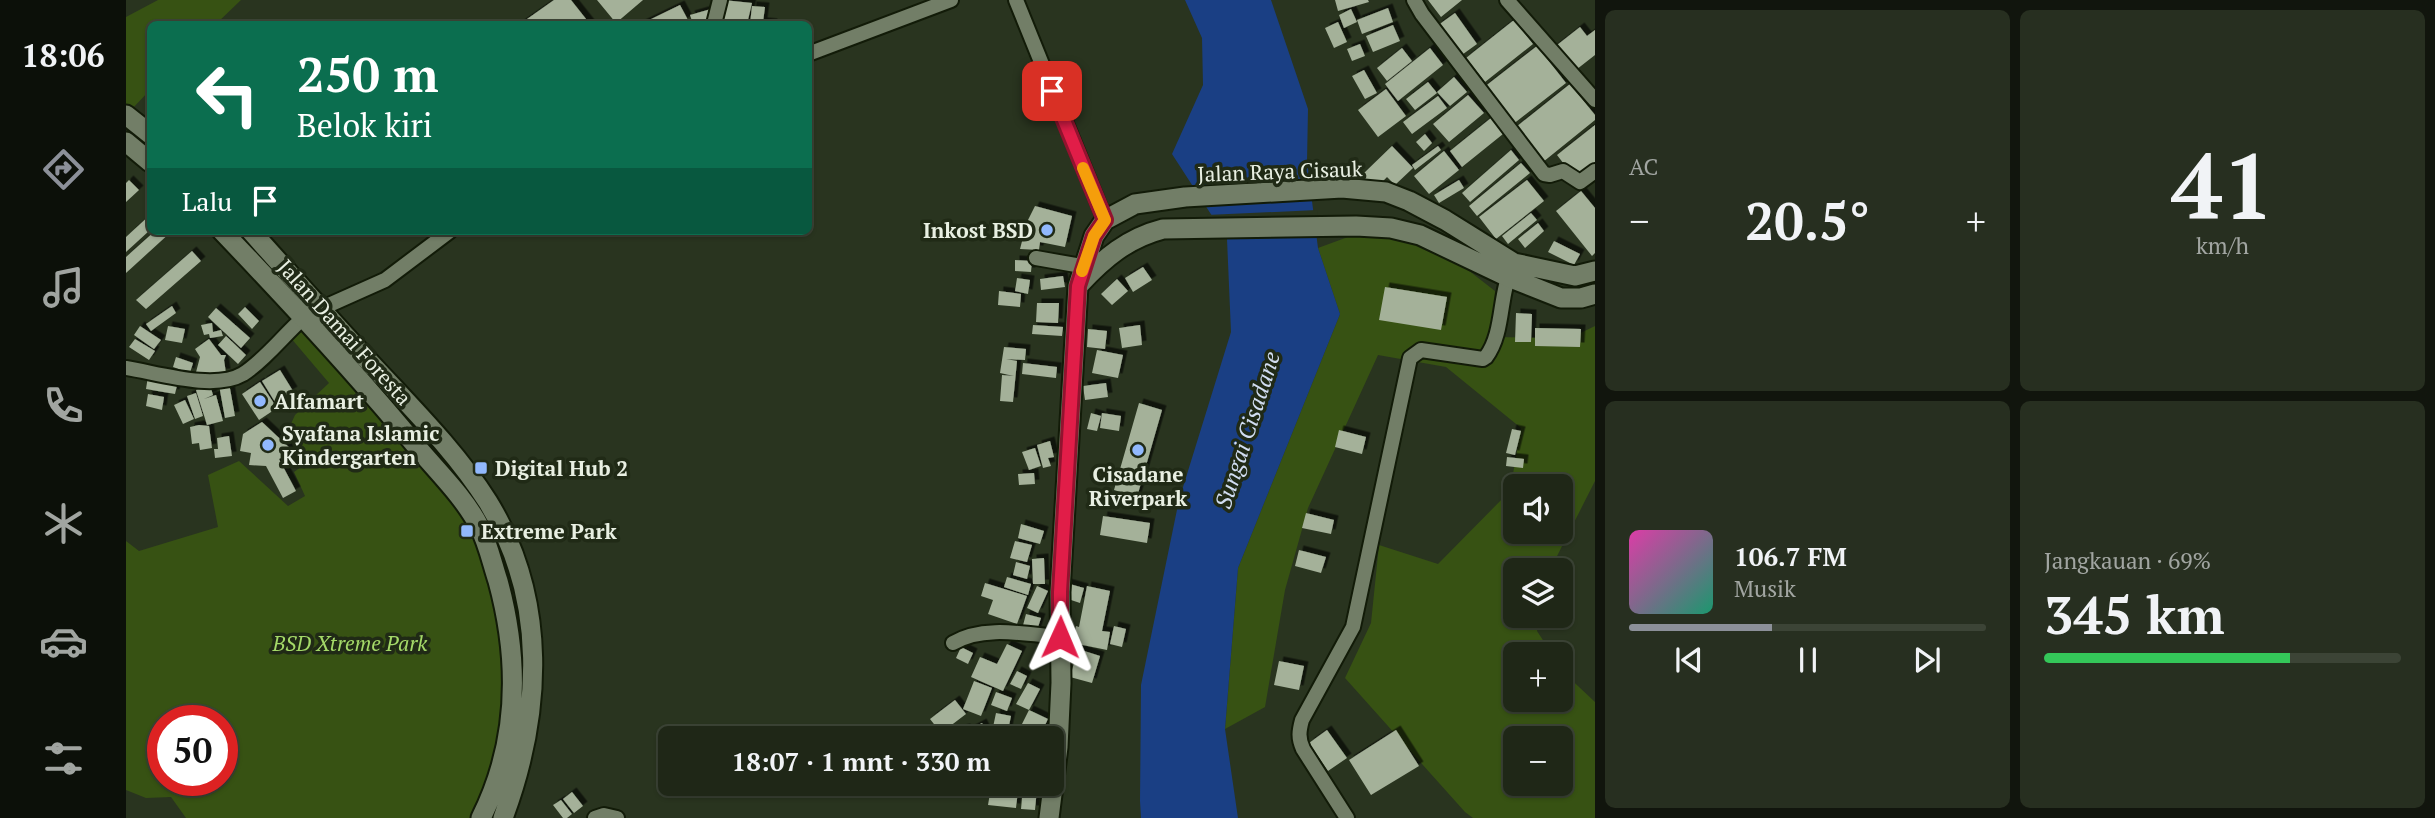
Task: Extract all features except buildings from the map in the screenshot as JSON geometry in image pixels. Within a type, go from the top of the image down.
[{"type":"main road","points":[[126,116],[147,132]]},
{"type":"main road","points":[[126,142],[147,160]]},
{"type":"main road","name":"Jalan Raya Cisauk","points":[[1057,726],[1061,683],[1060,592],[1078,286],[1089,267],[1094,236],[1105,220],[1135,204],[1185,197],[1342,188],[1385,192],[1445,220],[1511,270],[1561,298],[1581,298],[1595,294]]},
{"type":"main road","name":"Jalan Raya Cisauk","points":[[1089,267],[1127,242],[1163,229],[1356,226],[1391,228],[1420,236],[1511,270],[1575,276],[1595,271]]},
{"type":"main road","name":"Jalan Damai Foresta","points":[[226,235],[400,427],[474,516],[486,542],[503,601],[512,652],[513,701],[504,755],[481,818]]},
{"type":"main road","name":"Jalan Damai Foresta","points":[[255,235],[417,413],[475,483],[509,546],[527,607],[533,655],[533,698],[517,776],[503,818]]},
{"type":"main road","points":[[400,427],[417,413]]},
{"type":"main road","name":"Jalan Raya Cisauk","points":[[1049,818],[1051,796]]},
{"type":"street","points":[[715,21],[720,0]]},
{"type":"street","points":[[812,52],[951,0]]},
{"type":"street","points":[[1016,0],[1105,220]]},
{"type":"street","points":[[1414,0],[1544,174],[1563,171],[1578,182],[1595,172]]},
{"type":"street","points":[[1507,0],[1595,100]]},
{"type":"street","points":[[320,309],[385,279],[445,235]]},
{"type":"street","points":[[1036,258],[1089,267]]},
{"type":"street","points":[[1347,818],[1299,741],[1302,720],[1353,628],[1410,358],[1421,350],[1486,358],[1496,333],[1511,270]]},
{"type":"street","points":[[126,369],[208,381],[229,380],[246,372],[302,318]]},
{"type":"street","points":[[953,643],[975,634],[1013,633],[1060,637]]},
{"type":"street","points":[[595,818],[604,815],[617,818]]},
{"type":"green space","points":[[158,0],[241,0],[219,21],[147,21],[147,93],[131,110],[126,105],[126,17]]},
{"type":"green space","points":[[1367,230],[1437,246],[1495,291],[1492,337],[1570,338],[1595,326],[1595,481],[1573,525],[1573,474],[1513,474],[1521,428],[1446,367],[1378,355],[1308,508],[1285,590],[1265,707],[1225,729],[1238,568],[1340,314],[1318,248]]},
{"type":"green space","name":"BSD Xtreme Park","points":[[304,329],[340,373],[440,478],[474,532],[491,588],[504,653],[507,719],[485,798],[473,818],[186,818],[171,797],[146,798],[126,790],[126,541],[139,551],[218,527],[208,475],[239,461],[288,506],[305,496],[294,472],[308,462],[290,426],[295,415],[329,383],[290,337]]},
{"type":"green space","points":[[1503,498],[1503,544],[1563,544],[1556,558],[1503,558],[1503,628],[1538,628],[1544,642],[1503,642],[1503,712],[1573,712],[1573,681],[1595,702],[1595,818],[1473,818],[1345,678],[1371,623],[1379,545],[1438,564]]},
{"type":"water","name":"Sungai Cisadane","points":[[1185,0],[1271,0],[1308,109],[1307,162],[1318,248],[1340,314],[1238,568],[1225,729],[1238,818],[1141,818],[1141,685],[1179,500],[1231,332],[1227,239],[1172,154],[1203,85],[1202,38]]},
{"type":"pier","points":[[1317,210],[1319,234],[1222,238],[1207,215]]},
{"type":"slow traffic","points":[[1082,271],[1094,236],[1105,220],[1083,168]]},
{"type":"place","name":"Inkost BSD","points":[[1047,230]]},
{"type":"place","name":"Alfamart","points":[[260,401]]},
{"type":"place","name":"Syafana Islamic Kindergarten","points":[[268,445]]},
{"type":"place","name":"Cisadane Riverpark","points":[[1138,450]]},
{"type":"place","name":"Digital Hub 2","points":[[481,468]]},
{"type":"place","name":"Extreme Park","points":[[467,531]]},
{"type":"route","points":[[1052,91],[1105,220],[1094,236],[1078,286],[1060,592],[1060,637]]}]
